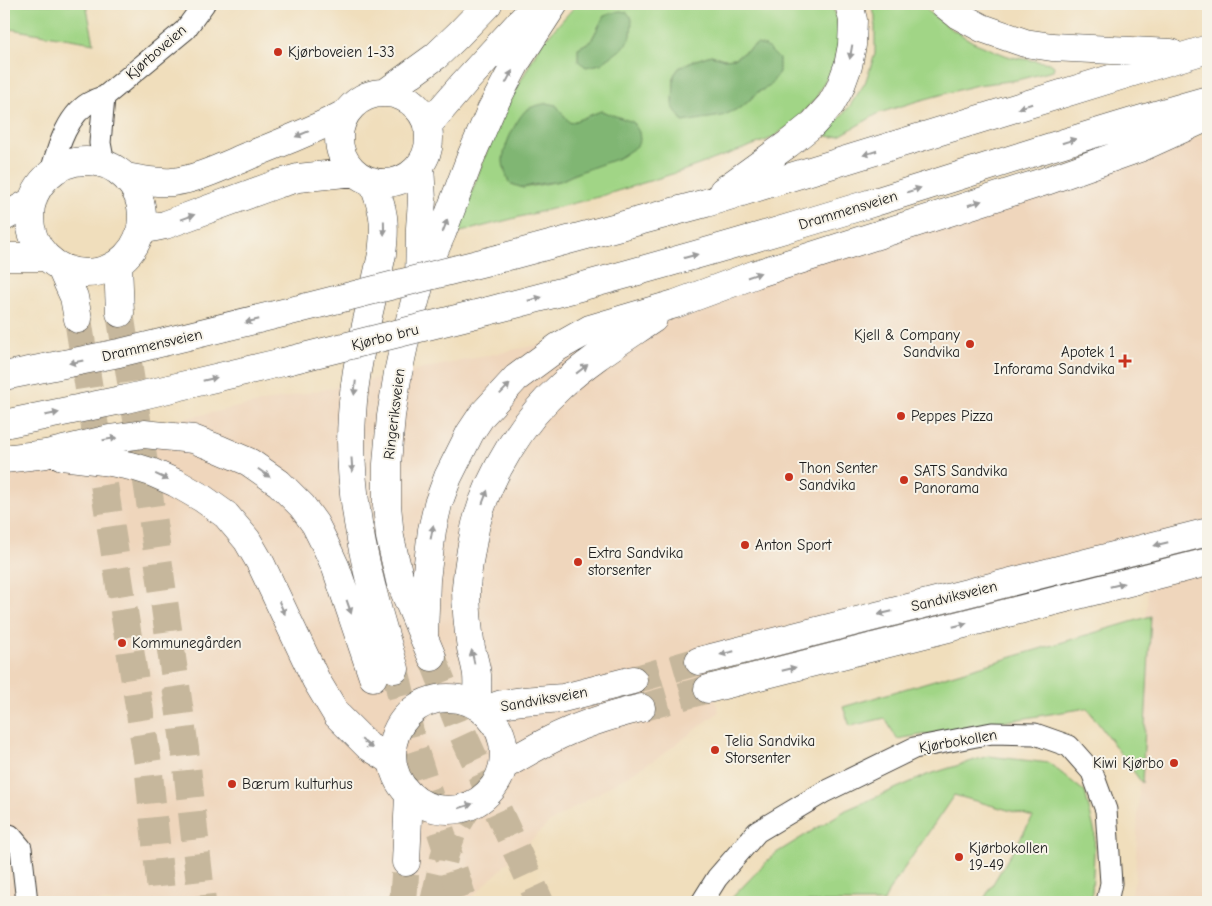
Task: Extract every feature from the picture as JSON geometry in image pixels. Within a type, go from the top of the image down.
[{"type":"main road","points":[[385,93],[436,56],[488,4]]},
{"type":"main road","points":[[427,126],[464,82],[537,4]]},
{"type":"main road","points":[[419,287],[491,110],[517,61],[554,4]]},
{"type":"main road","points":[[706,203],[788,144],[813,124],[831,104],[840,88],[848,66],[852,45],[853,20],[848,4]]},
{"type":"main road","points":[[944,4],[958,15],[982,28],[1025,43],[1052,47],[1199,52]]},
{"type":"main road","points":[[706,203],[1199,52]]},
{"type":"main road","points":[[4,458],[46,454],[109,439],[144,434],[193,439],[219,448],[249,462],[279,484],[302,506],[315,524],[384,673],[379,616],[369,579],[356,504],[352,461],[352,416],[355,382],[382,254],[384,217],[380,200],[363,177],[347,164],[339,144],[339,133],[341,122],[346,113],[357,102],[370,95],[394,94],[412,102],[424,117],[429,140],[426,153],[420,165],[410,175],[399,181],[385,183],[363,177],[298,178],[165,226],[141,230]]},
{"type":"main road","points":[[480,708],[477,692],[477,674],[468,618],[466,586],[476,524],[496,471],[512,444],[542,404],[561,386],[601,354],[675,304],[766,271],[1046,181],[1142,147],[1208,106]]},
{"type":"main road","name":"Drammensveien","points":[[488,311],[719,249],[1128,123],[1208,106]]},
{"type":"main road","points":[[78,319],[74,297],[54,262],[35,242],[30,222],[32,202],[41,184],[56,170],[75,162],[93,161],[115,171],[151,181],[171,182],[192,178],[306,133],[346,113]]},
{"type":"main road","name":"Ringeriksveien","points":[[420,165],[422,200],[419,287],[398,373],[391,416],[387,464],[387,505],[390,537],[400,581],[428,646],[426,580],[428,554],[438,504],[459,453],[482,415],[516,378],[558,347],[590,329],[675,304]]},
{"type":"main road","points":[[4,257],[54,262],[80,273],[100,272],[118,264],[133,249],[141,230],[142,211],[137,193],[115,171]]},
{"type":"main road","points":[[4,217],[32,202]]},
{"type":"main road","name":"Drammensveien","points":[[4,376],[119,353],[299,309],[501,258],[706,203]]},
{"type":"main road","points":[[118,264],[120,313]]},
{"type":"main road","name":"Kjørbo bru","points":[[4,424],[126,399],[488,311]]},
{"type":"main road","points":[[46,454],[111,462],[151,472],[176,483],[226,515],[247,540],[261,564],[316,680],[337,715],[368,746],[392,762]]},
{"type":"main road","name":"Sandviksveien","points":[[699,660],[1208,532]]},
{"type":"main road","name":"Sandviksveien","points":[[708,689],[1208,562]]},
{"type":"main road","name":"Sandviksveien","points":[[480,708],[522,701],[563,698],[633,680]]},
{"type":"main road","points":[[442,698],[459,699],[480,708],[494,722],[501,735],[504,750],[501,775],[484,797],[468,807],[453,810],[437,809],[422,805],[401,786],[395,774],[392,762],[392,744],[398,727],[409,713],[424,703],[442,698]]},
{"type":"main road","points":[[503,766],[563,734],[641,708]]},
{"type":"main road","points":[[406,862],[409,795]]},
{"type":"street","name":"Kjørboveien","points":[[50,175],[57,149],[66,130],[82,108],[91,101],[104,97],[185,30],[204,4]]},
{"type":"street","points":[[104,97],[100,143],[115,171]]},
{"type":"street","name":"Kjørbokollen","points":[[702,902],[717,878],[757,832],[824,792],[914,748],[992,733],[1035,734],[1069,746],[1092,772],[1106,810],[1111,883],[1107,902]]},
{"type":"street","points":[[7,835],[21,848],[27,902]]},
{"type":"shaded area","points":[[1208,134],[1208,902],[1128,902],[1135,880],[1150,535],[700,649],[719,712],[659,757],[550,822],[467,902],[4,902],[4,456],[575,337]]},
{"type":"green space","points":[[4,4],[86,4],[94,43],[4,28]]},
{"type":"green space","points":[[577,4],[716,4],[727,6],[733,4],[832,4],[837,20],[839,42],[833,66],[816,98],[792,124],[770,139],[682,171],[598,197],[457,233],[484,158],[511,99],[540,45]],"holes":[[[604,16],[586,67],[578,48],[591,41]],[[746,51],[770,86],[758,92],[742,107],[673,107],[674,75],[679,68],[711,55],[724,59],[735,58]],[[602,111],[608,114],[577,173],[560,181],[523,188],[509,183],[570,123]]]},
{"type":"green space","points":[[871,4],[921,4],[950,28],[973,42],[1010,57],[1050,63],[1054,66],[1053,71],[1017,80],[977,85],[918,101],[879,113],[841,135],[827,136],[828,131],[849,107],[865,83],[875,54],[875,16]]},
{"type":"green space","points":[[619,11],[627,12],[632,19],[631,36],[623,48],[601,64],[586,67],[578,61],[578,48],[591,41],[604,16]]},
{"type":"green space","points":[[757,44],[766,46],[779,59],[779,72],[770,86],[758,92],[742,107],[722,116],[683,122],[673,107],[674,75],[679,68],[711,55],[724,59],[735,58]]},
{"type":"green space","points":[[547,103],[556,105],[570,123],[601,111],[633,122],[639,132],[640,140],[637,146],[619,158],[560,181],[523,188],[509,183],[503,160],[505,148],[517,121],[525,111]]},
{"type":"green space","points":[[1151,616],[1142,783],[1087,708],[897,739],[885,718],[850,726],[843,707]]},
{"type":"green space","points":[[988,756],[1049,763],[1085,792],[1095,833],[1092,893],[1089,902],[982,902],[1033,817],[954,795],[888,892],[884,902],[728,902],[773,855],[846,810],[927,775]]},
{"type":"tunnel","points":[[120,313],[148,488],[185,749],[202,902]]},
{"type":"tunnel","points":[[78,319],[148,764],[162,902]]},
{"type":"tunnel","points":[[432,657],[461,730],[540,902]]},
{"type":"tunnel","points":[[633,680],[699,661]]},
{"type":"tunnel","points":[[395,669],[414,749],[464,902]]},
{"type":"tunnel","points":[[641,708],[708,689]]},
{"type":"tunnel","points":[[434,902],[445,854],[452,834],[468,807]]},
{"type":"tunnel","points":[[403,902],[406,862]]},
{"type":"place","name":"Kjørboveien 1-33","points":[[278,52]]},
{"type":"place","name":"Kjell & Company Sandvika","points":[[970,344]]},
{"type":"place","name":"Apotek 1 Inforama Sandvika","points":[[1125,361]]},
{"type":"place","name":"Peppes Pizza","points":[[901,416]]},
{"type":"place","name":"Thon Senter Sandvika","points":[[789,477]]},
{"type":"place","name":"SATS Sandvika Panorama","points":[[904,480]]},
{"type":"place","name":"Anton Sport","points":[[745,545]]},
{"type":"place","name":"Extra Sandvika storsenter","points":[[578,562]]},
{"type":"place","name":"Kommunegården","points":[[122,643]]},
{"type":"place","name":"Telia Sandvika Storsenter","points":[[715,750]]},
{"type":"place","name":"Kiwi Kjørbo","points":[[1174,763]]},
{"type":"place","name":"Bærum kulturhus","points":[[232,784]]},
{"type":"place","name":"Kjørbokollen 19-49","points":[[959,857]]}]
